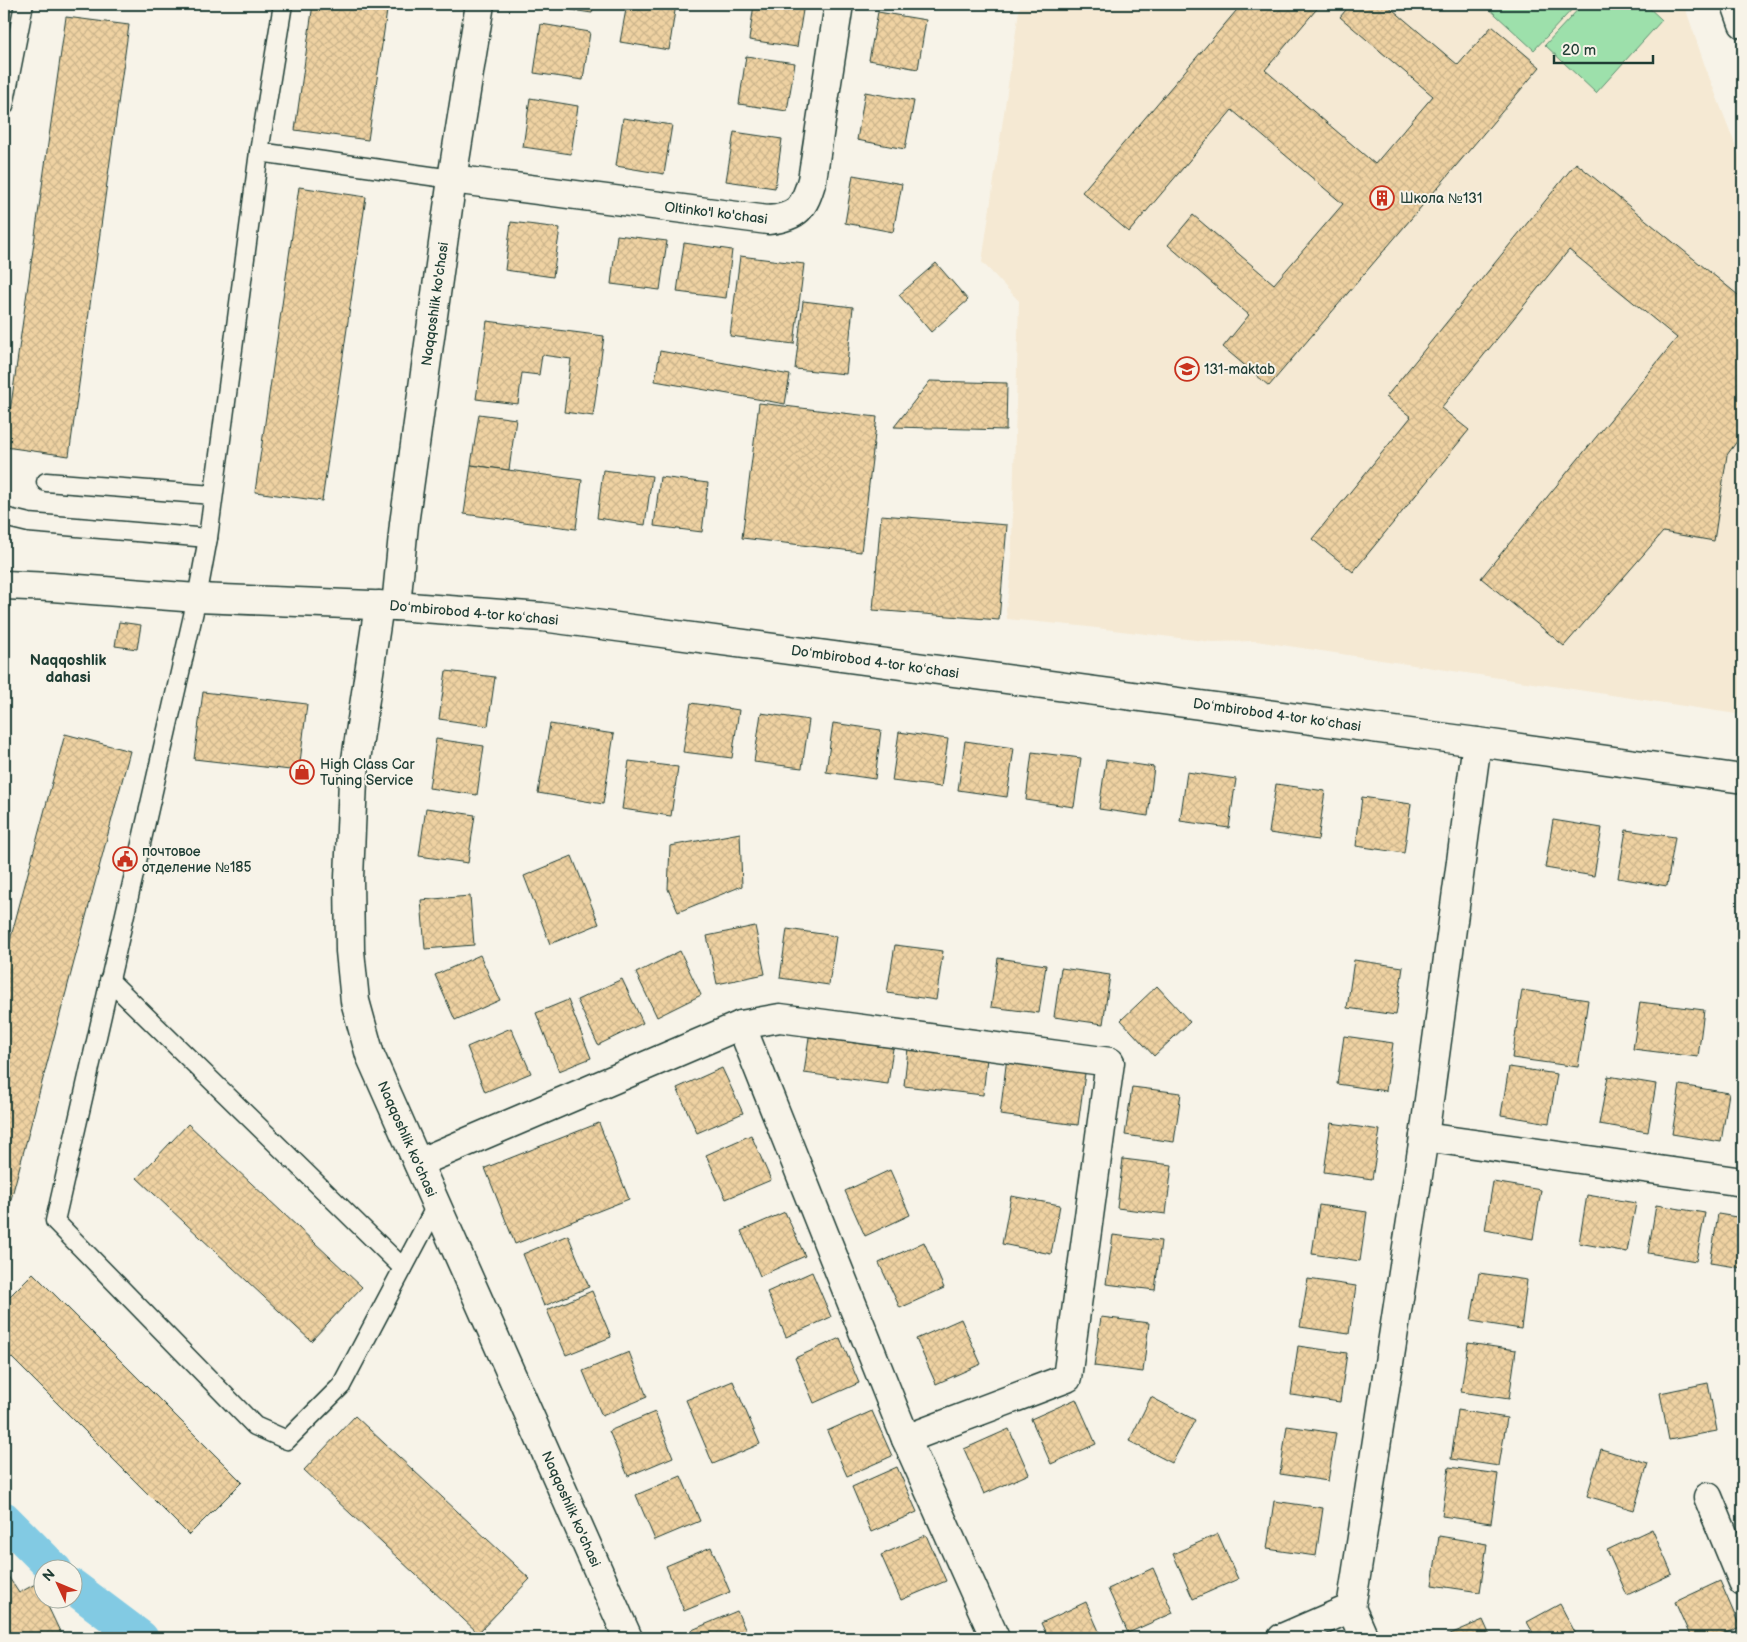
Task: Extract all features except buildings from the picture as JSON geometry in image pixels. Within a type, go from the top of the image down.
[{"type":"street","name":"Naqqoshlik ko'chasi","points":[[480,4],[452,179],[404,524],[353,780],[348,878],[350,951],[354,1001],[370,1055],[628,1638]]},
{"type":"street","name":"Oltinko'l ko'chasi","points":[[452,179],[768,220],[784,218],[797,212],[807,198],[812,180],[839,4]]},
{"type":"street","points":[[1736,4],[1743,24]]},
{"type":"street","name":"Doʻmbirobod 4-tor koʻchasi","points":[[4,585],[198,598],[387,606],[542,617],[1743,779]]},
{"type":"street","points":[[1364,1638],[1351,1608],[1424,1137],[1477,742]]},
{"type":"street","points":[[418,1164],[741,1025],[780,1018],[1110,1062],[1067,1378],[906,1439]]},
{"type":"street","points":[[741,1025],[906,1439],[995,1638]]},
{"type":"street","points":[[1424,1137],[1743,1182]]},
{"type":"street","points":[[1708,1497],[1743,1582]]},
{"type":"street","points":[[1282,1638],[1351,1608]]},
{"type":"lane","points":[[4,106],[24,4]]},
{"type":"lane","points":[[283,4],[259,152],[208,538],[198,598],[55,1221],[254,1426],[287,1440],[341,1386],[436,1204]]},
{"type":"lane","points":[[259,152],[452,179]]},
{"type":"lane","points":[[46,482],[213,495]]},
{"type":"lane","points":[[4,516],[29,523],[208,538]]},
{"type":"lane","points":[[109,980],[403,1268]]},
{"type":"shaded area","points":[[1020,4],[1684,4],[1706,69],[1743,165],[1743,715],[1256,641],[1212,642],[1007,619],[1006,610],[1011,574],[1019,301],[982,262]]},
{"type":"green space","points":[[1484,4],[1577,4],[1534,50]]},
{"type":"green space","points":[[1583,4],[1645,4],[1662,20],[1596,93],[1545,45]]},
{"type":"waterway","points":[[4,1519],[45,1560]]},
{"type":"waterway","points":[[82,1594],[141,1638]]},
{"type":"place","name":"Школа №131","points":[[1382,198]]},
{"type":"place","name":"131-maktab","points":[[1187,369]]},
{"type":"place","name":"High Class Car Tuning Service","points":[[302,772]]},
{"type":"place","name":"почтовое отделение №185","points":[[125,859]]},
{"type":"district","name":"Naqqoshlik dahasi","points":[[68,668]]}]
